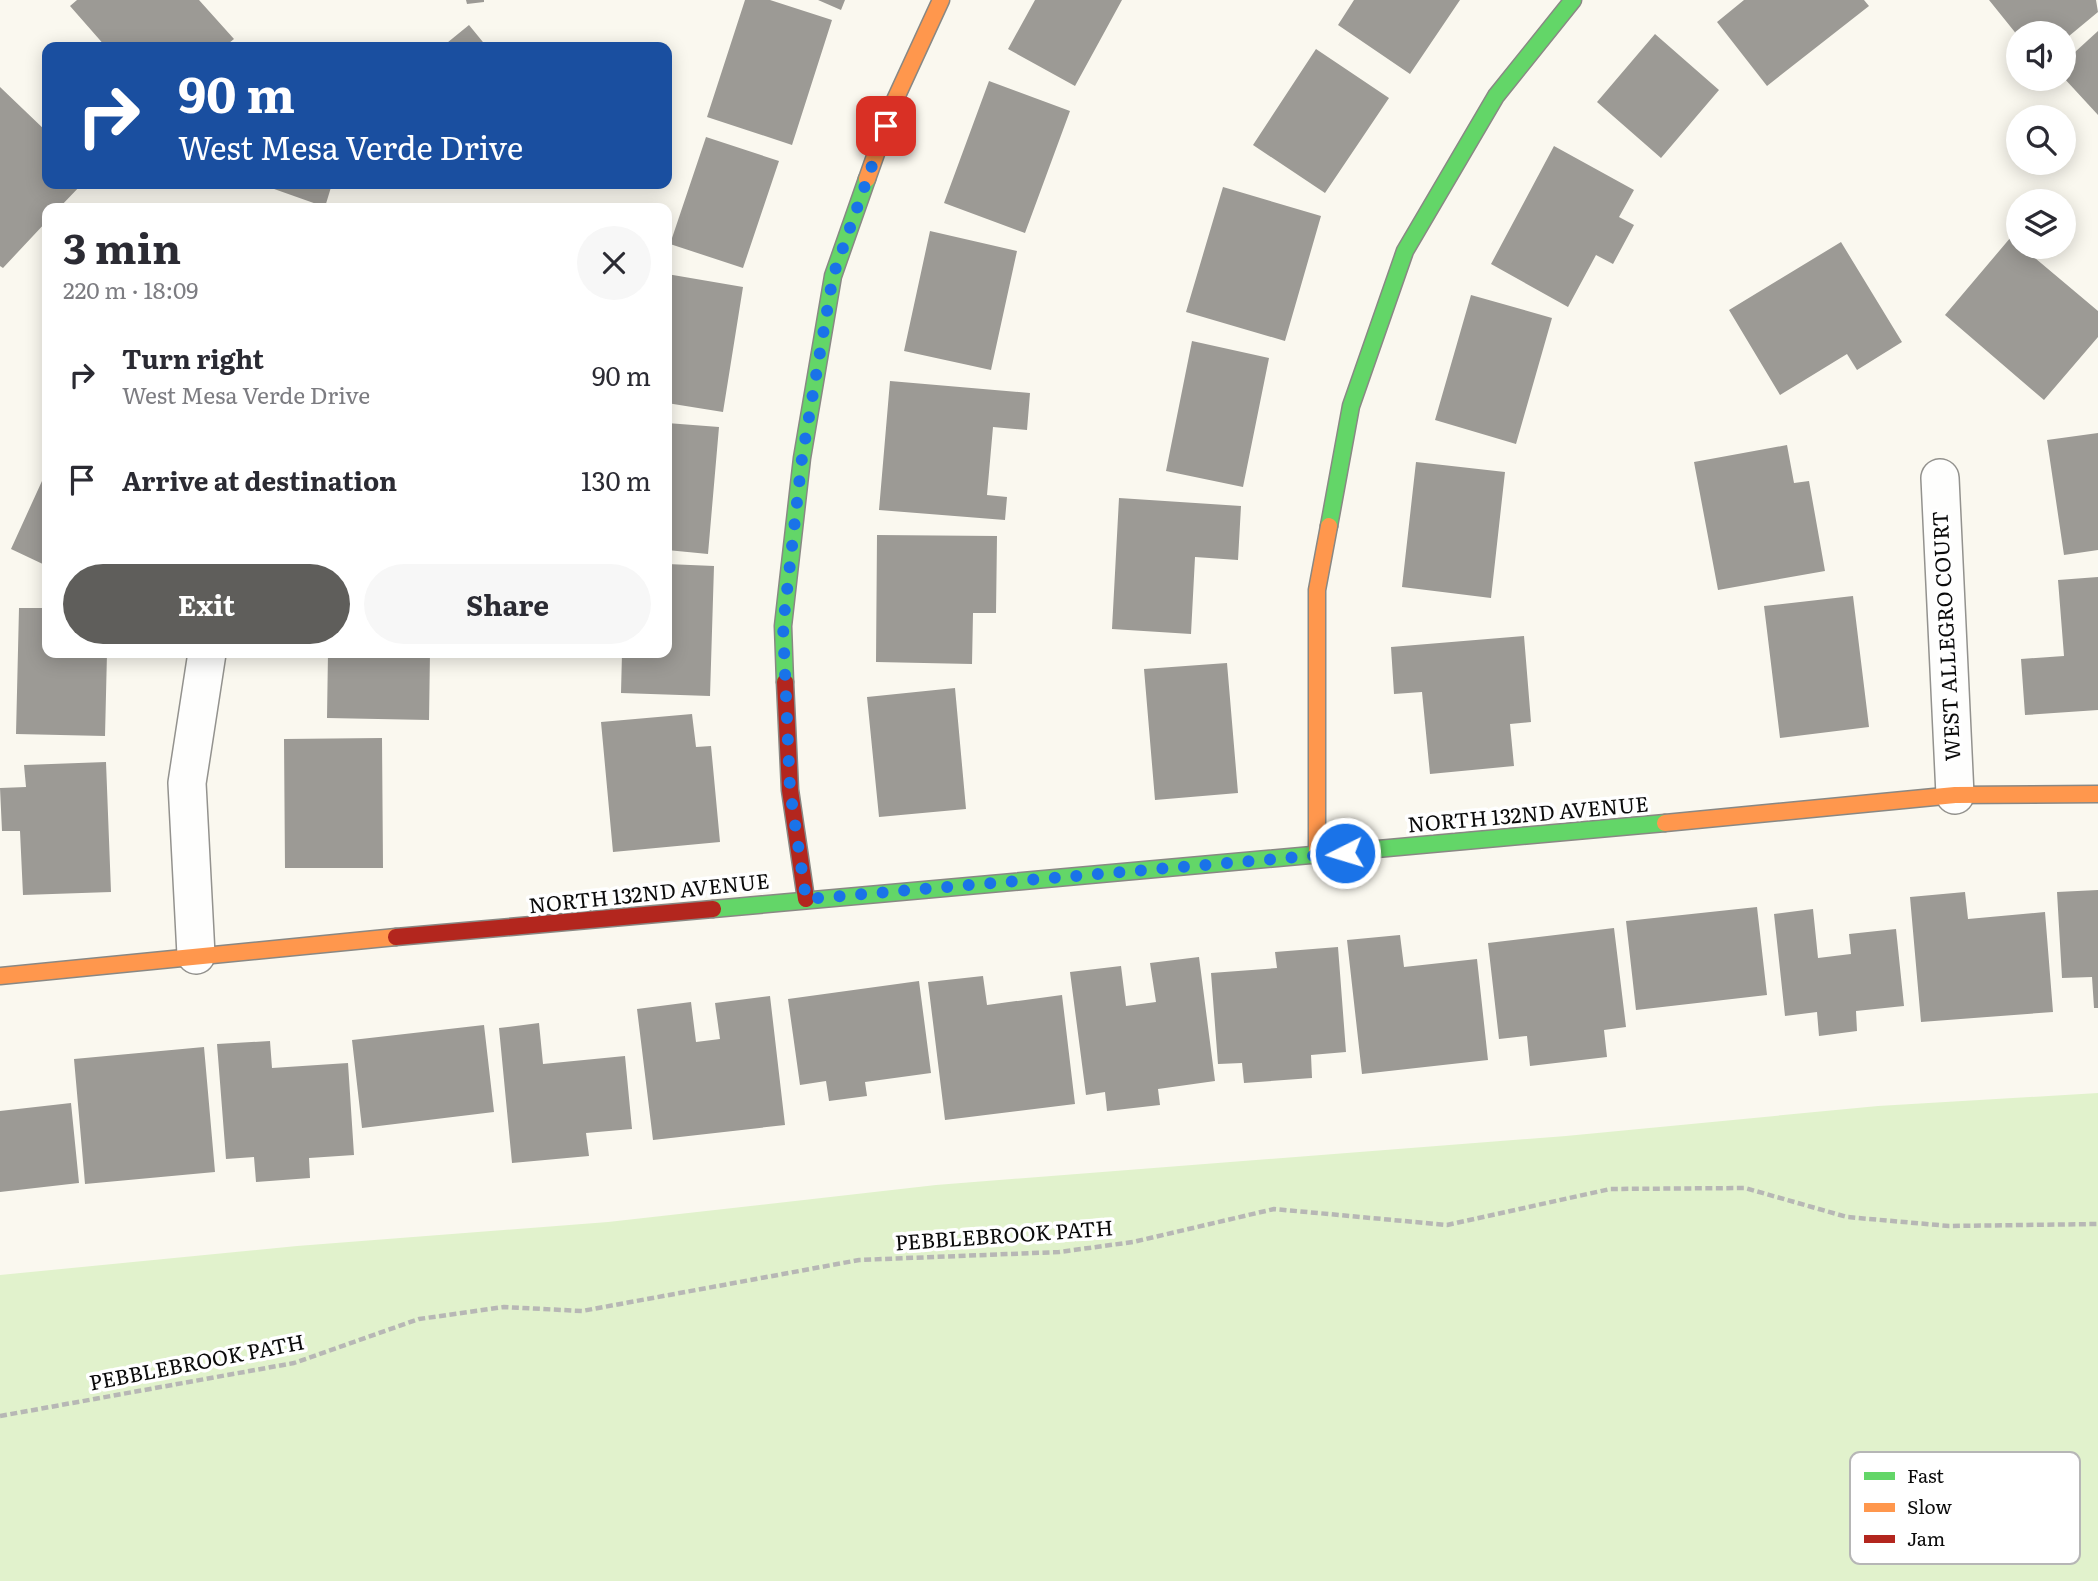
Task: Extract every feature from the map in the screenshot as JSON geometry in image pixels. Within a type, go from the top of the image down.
[{"type":"street","points":[[806,899],[790,790],[783,626],[802,458],[833,276],[895,100],[941,0]]},
{"type":"street","points":[[1317,856],[1317,590],[1351,406],[1405,251],[1496,96],[1573,0]]},
{"type":"street","name":"WEST ALLEGRO COURT","points":[[1940,478],[1955,795]]},
{"type":"street","points":[[196,955],[187,783],[205,658]]},
{"type":"street","name":"NORTH 132ND AVENUE","points":[[0,976],[196,955],[527,927],[806,899],[1317,856],[1955,795],[2098,794]]},
{"type":"path","name":"PEBBLEBROOK PATH","points":[[0,1416],[295,1363],[419,1319],[504,1307],[582,1311],[859,1261],[1071,1251],[1133,1242],[1274,1209],[1447,1225],[1610,1189],[1745,1188],[1846,1217],[1949,1226],[2098,1224]]},
{"type":"green space","points":[[2098,1093],[2098,1581],[0,1581],[0,1275],[297,1246],[608,1222],[936,1185],[1566,1136],[1878,1106]]},
{"type":"building","points":[[77,0],[199,0],[234,39],[230,42],[102,42],[70,6]]},
{"type":"building","points":[[466,0],[484,0],[484,2],[467,4]]},
{"type":"building","points":[[745,0],[770,0],[832,20],[792,145],[707,117]]},
{"type":"building","points":[[818,0],[845,0],[841,10]]},
{"type":"building","points":[[1035,0],[1122,0],[1075,86],[1008,49]]},
{"type":"building","points":[[1354,0],[1460,0],[1410,74],[1338,25]]},
{"type":"building","points":[[1744,0],[1864,0],[1869,6],[1767,86],[1717,22]]},
{"type":"building","points":[[1989,0],[2096,0],[2098,12],[2076,30],[2076,21],[2006,21]]},
{"type":"building","points":[[469,25],[483,42],[448,42]]},
{"type":"building","points":[[2098,31],[2098,115],[2076,91],[2076,51]]},
{"type":"building","points":[[1655,34],[1719,90],[1661,158],[1597,102]]},
{"type":"building","points":[[1316,49],[1389,98],[1325,193],[1253,145]]},
{"type":"building","points":[[989,81],[1070,111],[1025,233],[944,203]]},
{"type":"building","points":[[0,87],[42,127],[42,189],[77,189],[64,203],[42,203],[42,226],[3,268],[0,266]]},
{"type":"building","points":[[706,137],[779,161],[743,268],[672,245]]},
{"type":"building","points":[[1554,146],[1634,190],[1619,217],[1634,225],[1613,264],[1596,255],[1568,307],[1491,264]]},
{"type":"building","points":[[1223,187],[1321,216],[1285,341],[1186,312]]},
{"type":"building","points":[[274,189],[330,189],[326,203],[314,203]]},
{"type":"building","points":[[930,231],[1017,251],[991,370],[904,351]]},
{"type":"building","points":[[1841,242],[1902,342],[1857,370],[1847,354],[1780,395],[1729,310]]},
{"type":"building","points":[[2006,243],[2006,259],[2036,259],[2098,311],[2098,337],[2044,400],[1945,315]]},
{"type":"building","points":[[672,275],[743,287],[723,412],[672,404]]},
{"type":"building","points":[[1471,295],[1552,318],[1516,444],[1435,420]]},
{"type":"building","points":[[1192,341],[1269,358],[1243,487],[1166,471]]},
{"type":"building","points":[[890,381],[1030,393],[1027,430],[993,427],[987,495],[1007,497],[1005,520],[879,510]]},
{"type":"building","points":[[672,423],[719,427],[708,554],[672,550]]},
{"type":"building","points":[[2098,433],[2098,550],[2064,555],[2047,440]]},
{"type":"building","points":[[1787,445],[1794,483],[1809,481],[1825,571],[1718,590],[1694,462]]},
{"type":"building","points":[[1416,462],[1505,472],[1491,598],[1402,587]]},
{"type":"building","points":[[42,481],[42,564],[11,549]]},
{"type":"building","points":[[1119,498],[1241,506],[1238,560],[1195,557],[1191,634],[1112,629]]},
{"type":"building","points":[[877,535],[997,536],[996,613],[973,613],[972,664],[876,662]]},
{"type":"building","points":[[672,564],[714,566],[710,696],[621,693],[622,658],[672,658]]},
{"type":"building","points":[[2098,577],[2098,710],[2025,715],[2021,659],[2064,656],[2058,580]]},
{"type":"building","points":[[1853,596],[1869,727],[1780,738],[1764,606]]},
{"type":"building","points":[[19,608],[42,608],[42,658],[107,658],[105,736],[16,734]]},
{"type":"building","points":[[1524,636],[1531,722],[1510,724],[1514,766],[1430,774],[1422,692],[1394,694],[1391,647]]},
{"type":"building","points":[[328,658],[430,658],[429,720],[327,718]]},
{"type":"building","points":[[1227,663],[1238,793],[1155,800],[1144,669]]},
{"type":"building","points":[[955,688],[966,809],[879,817],[867,697]]},
{"type":"building","points":[[692,714],[696,747],[711,746],[720,842],[613,852],[601,722]]},
{"type":"building","points":[[382,738],[383,868],[285,868],[284,739]]},
{"type":"building","points":[[106,762],[111,892],[23,895],[20,831],[2,831],[0,788],[26,787],[24,765]]},
{"type":"building","points":[[2098,890],[2098,1008],[2094,1008],[2092,977],[2062,978],[2057,892]]},
{"type":"building","points":[[1965,892],[1968,919],[2045,912],[2053,1012],[1921,1022],[1910,897]]},
{"type":"building","points":[[1757,907],[1767,995],[1636,1010],[1626,921]]},
{"type":"building","points":[[1813,909],[1818,958],[1851,954],[1849,934],[1896,929],[1904,1006],[1856,1011],[1857,1031],[1819,1036],[1817,1012],[1785,1016],[1774,914]]},
{"type":"building","points":[[1614,928],[1626,1027],[1604,1030],[1607,1057],[1530,1066],[1527,1036],[1499,1039],[1488,943]]},
{"type":"building","points":[[1400,935],[1404,967],[1477,959],[1488,1060],[1362,1074],[1347,940]]},
{"type":"building","points":[[1338,947],[1346,1052],[1311,1055],[1312,1078],[1244,1083],[1242,1063],[1218,1064],[1211,973],[1277,968],[1275,952]]},
{"type":"building","points":[[1199,957],[1215,1081],[1158,1089],[1160,1105],[1107,1111],[1105,1092],[1086,1095],[1070,972],[1121,966],[1126,1006],[1156,1002],[1150,963]]},
{"type":"building","points":[[983,976],[987,1005],[1062,995],[1075,1104],[945,1120],[928,982]]},
{"type":"building","points":[[919,981],[931,1073],[865,1082],[867,1096],[829,1101],[826,1081],[800,1085],[788,999]]},
{"type":"building","points":[[770,996],[785,1125],[653,1140],[637,1009],[691,1002],[696,1042],[720,1039],[715,1003]]},
{"type":"building","points":[[539,1023],[543,1064],[625,1056],[632,1129],[586,1133],[589,1156],[512,1163],[499,1028]]},
{"type":"building","points":[[484,1025],[494,1112],[362,1128],[352,1040]]},
{"type":"building","points":[[270,1041],[272,1068],[348,1063],[354,1155],[309,1158],[310,1178],[256,1182],[254,1157],[226,1159],[217,1044]]},
{"type":"building","points":[[204,1047],[215,1172],[85,1184],[74,1059]]},
{"type":"building","points":[[71,1103],[79,1183],[0,1192],[0,1111]]},
{"type":"traffic: fast","points":[[1329,526],[1351,406],[1405,251],[1496,96],[1573,0]]},
{"type":"traffic: fast","points":[[785,682],[783,626],[802,458],[833,276],[867,179]]},
{"type":"traffic: fast","points":[[713,909],[1665,823]]},
{"type":"traffic: slow","points":[[867,179],[895,100],[941,0]]},
{"type":"traffic: slow","points":[[1317,856],[1317,590],[1329,526]]},
{"type":"traffic: slow","points":[[1665,823],[1955,795],[2098,794]]},
{"type":"traffic: slow","points":[[0,976],[396,937]]},
{"type":"traffic: jam","points":[[785,682],[790,790],[806,899]]},
{"type":"traffic: jam","points":[[396,937],[713,909]]},
{"type":"route","points":[[886,126],[833,276],[802,458],[783,626],[790,790],[806,899],[1345,853]]}]
